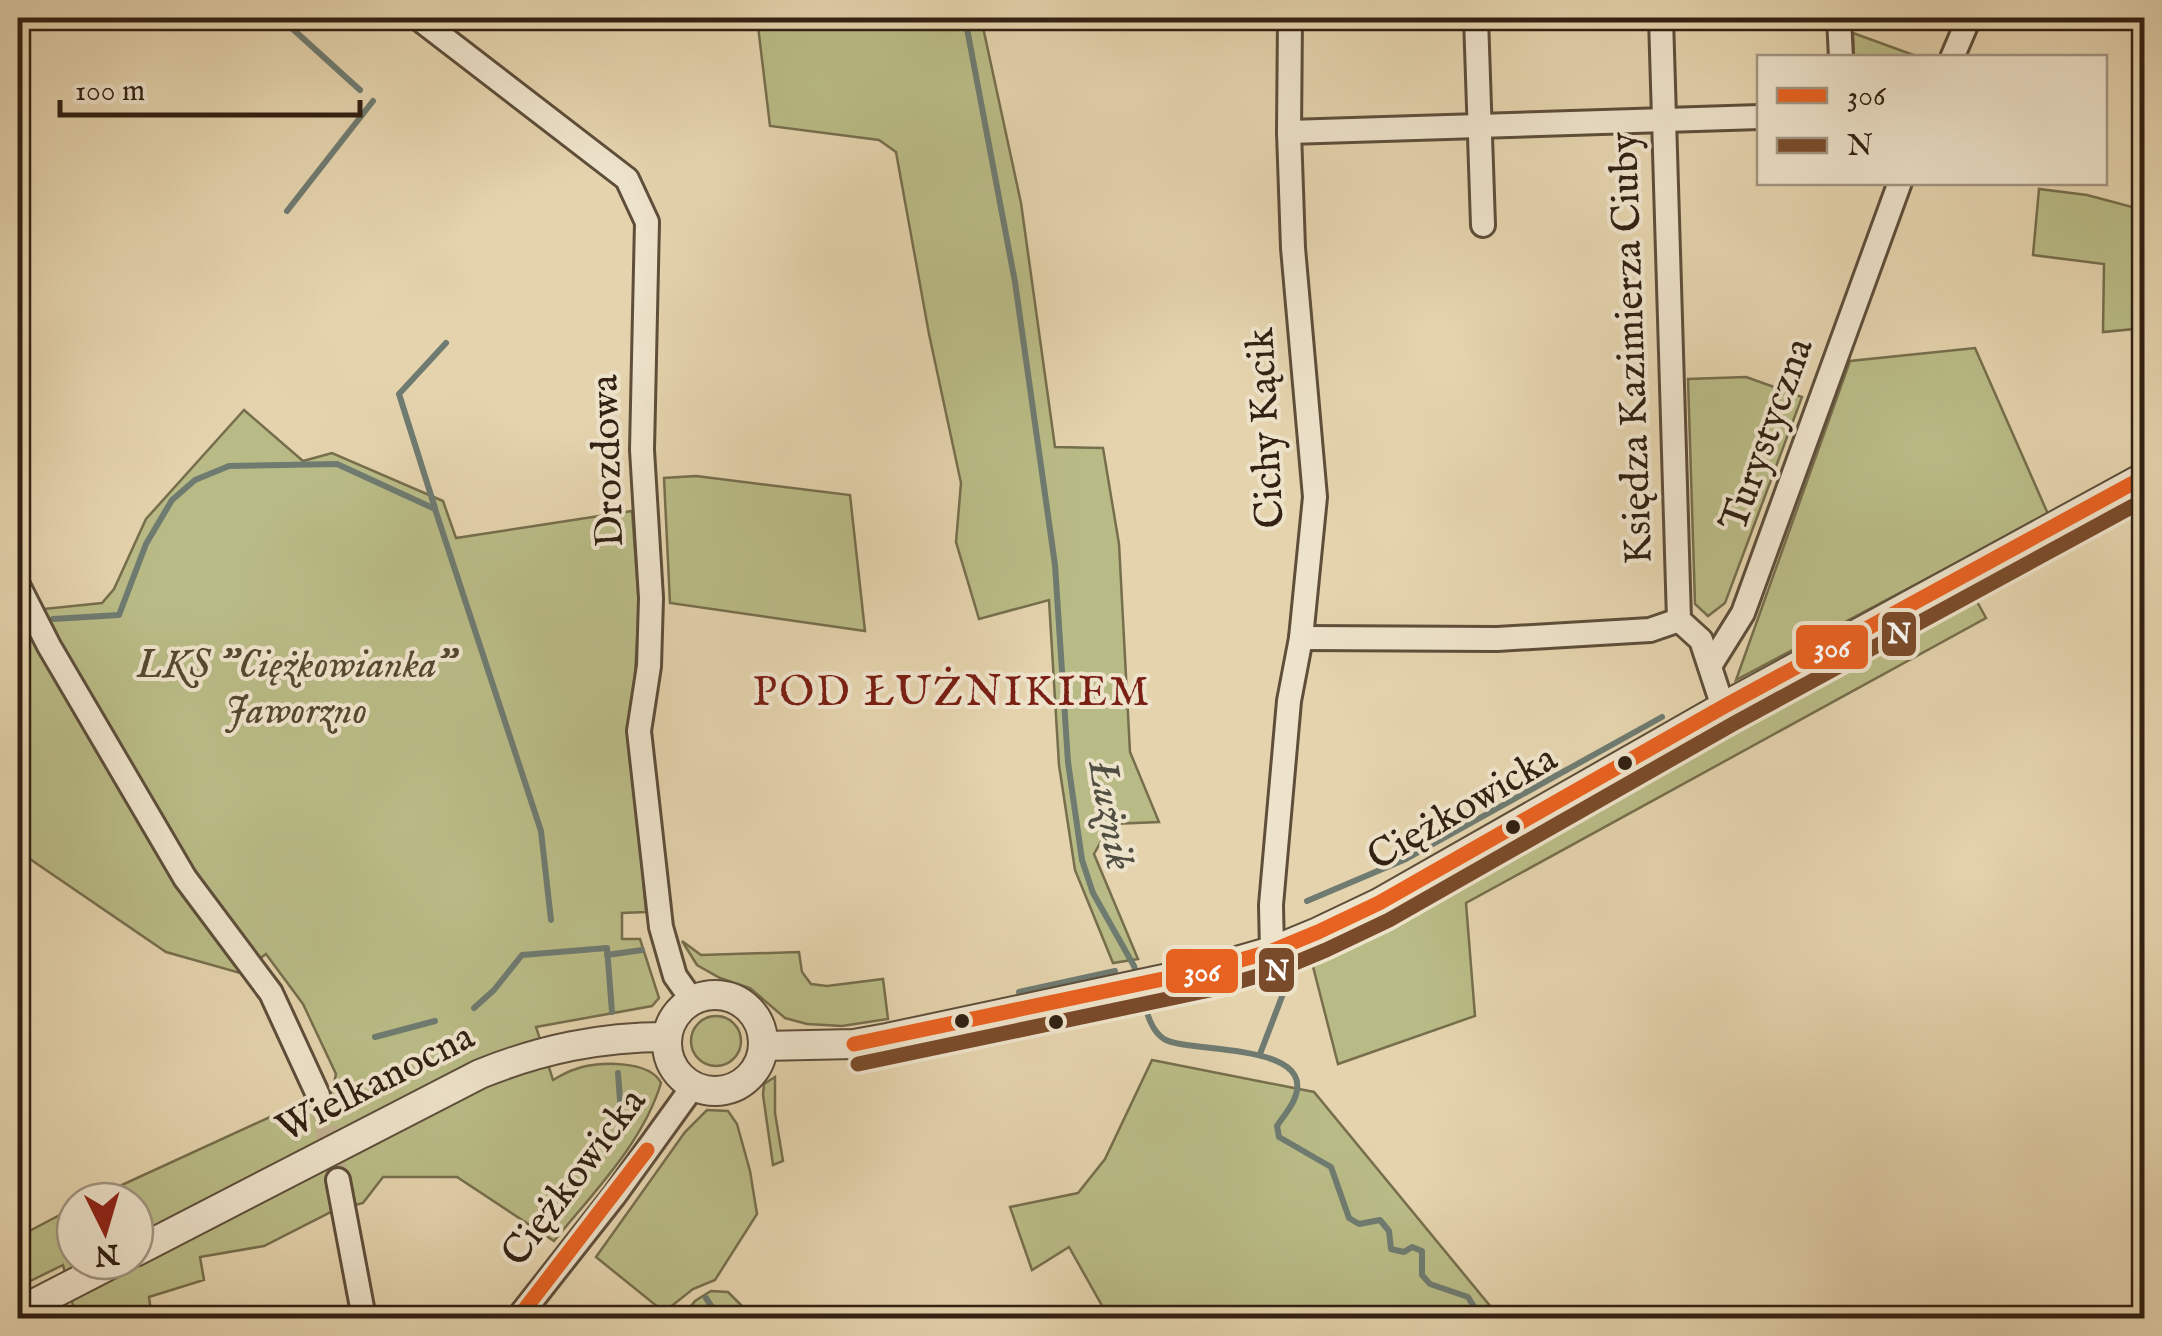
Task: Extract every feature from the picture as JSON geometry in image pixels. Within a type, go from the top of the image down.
[{"type":"street","name":"Drozdowa","points":[[418,18],[627,179],[647,222],[642,450],[652,598],[649,666],[639,731],[661,927],[676,976],[692,1000]]},
{"type":"street","name":"Cichy Kącik","points":[[1272,951],[1271,905],[1289,701],[1301,638],[1315,496],[1293,248],[1290,18]]},
{"type":"street","points":[[1476,18],[1484,225]]},
{"type":"street","name":"Księdza Kazimierza Ciuby","points":[[1661,18],[1680,620],[1700,640],[1710,666]]},
{"type":"street","points":[[1840,18],[1840,55]]},
{"type":"street","points":[[1953,55],[1969,18]]},
{"type":"street","points":[[1289,132],[1757,117]]},
{"type":"street","name":"Turystyczna","points":[[1710,666],[1743,613],[1899,185]]},
{"type":"street","name":"Ciężkowicka","points":[[764,1046],[854,1044],[1140,984],[1272,951],[1380,903],[1722,707],[2144,477]]},
{"type":"street","points":[[18,585],[49,646],[185,878],[271,993],[318,1095]]},
{"type":"street","points":[[1301,638],[1497,639],[1650,630],[1680,620]]},
{"type":"street","points":[[1710,666],[1722,707]]},
{"type":"street","points":[[719,994],[744,1004],[761,1026],[764,1046],[755,1070],[737,1087],[710,1090],[694,1085],[673,1065],[668,1051],[672,1022],[692,1000],[719,994]]},
{"type":"street","name":"Wielkanocna","points":[[155,1242],[506,1063],[590,1040],[668,1037]]},
{"type":"street","name":"Ciężkowicka","points":[[518,1318],[614,1196],[694,1085]]},
{"type":"street","points":[[338,1180],[364,1318]]},
{"type":"street","points":[[18,1312],[79,1281]]},
{"type":"green space","points":[[757,18],[981,18],[1021,203],[1055,447],[1103,448],[1119,544],[1130,752],[1159,822],[1111,824],[1094,854],[1138,959],[1113,963],[1075,870],[1059,765],[1049,600],[979,619],[956,542],[961,483],[896,152],[879,140],[770,126]]},
{"type":"green space","points":[[1853,33],[1914,55],[1854,55]]},
{"type":"green space","points":[[2144,159],[2144,328],[2103,332],[2104,264],[2033,255],[2039,189],[2087,195],[2132,207]]},
{"type":"green space","points":[[1975,348],[2048,514],[1736,680],[1850,361]]},
{"type":"green space","points":[[1746,377],[1802,397],[1725,603],[1708,616],[1695,604],[1688,379]]},
{"type":"green space","name":"LKS \"Ciężkowianka\" Jaworzno","points":[[244,410],[303,461],[332,453],[443,501],[456,538],[632,511],[639,606],[631,743],[646,912],[622,913],[622,939],[640,939],[659,998],[652,1006],[536,1027],[553,1080],[576,1069],[609,1064],[646,1070],[661,1083],[629,1147],[554,1241],[457,1177],[383,1177],[363,1203],[333,1211],[264,1246],[200,1257],[204,1280],[149,1297],[152,1318],[76,1318],[67,1281],[155,1281],[155,1181],[131,1181],[333,1088],[336,1074],[303,1004],[266,954],[240,973],[166,952],[27,857],[18,805],[18,560],[44,609],[102,603],[114,589],[146,519]]},
{"type":"green space","points":[[696,476],[850,495],[865,631],[670,603],[664,478]]},
{"type":"green space","points":[[1969,587],[1986,618],[1466,903],[1475,1016],[1338,1064],[1309,951],[1622,779],[1628,787],[1644,779],[1640,769]]},
{"type":"green space","points":[[682,941],[701,955],[799,952],[802,972],[811,984],[827,986],[883,979],[888,1019],[842,1026],[785,1018],[750,988],[697,965]]},
{"type":"green space","points":[[716,1016],[734,1023],[741,1041],[734,1059],[716,1066],[698,1059],[691,1041],[698,1023]]},
{"type":"green space","points":[[1152,1060],[1314,1092],[1500,1318],[1109,1318],[1069,1247],[1032,1270],[1010,1207],[1078,1193],[1105,1159]]},
{"type":"green space","points":[[775,1077],[775,1113],[783,1161],[773,1165],[763,1095],[764,1084]]},
{"type":"green space","points":[[707,1110],[728,1111],[737,1124],[757,1214],[715,1280],[693,1289],[664,1312],[596,1257],[685,1132]]},
{"type":"green space","points":[[55,1218],[55,1269],[18,1287],[18,1237]]},
{"type":"green space","points":[[711,1291],[728,1292],[754,1318],[685,1318],[695,1301]]},
{"type":"waterway","name":"Łużnik","points":[[965,18],[1015,282],[1055,565],[1068,762],[1082,860],[1093,893],[1138,979]]},
{"type":"waterway","points":[[285,22],[360,90]]},
{"type":"waterway","points":[[287,211],[373,101]]},
{"type":"waterway","points":[[435,508],[399,394],[446,343]]},
{"type":"waterway","points":[[53,619],[119,615],[146,544],[172,500],[195,480],[229,466],[337,464],[435,509],[541,831],[551,920]]},
{"type":"waterway","points":[[18,621],[22,622]]},
{"type":"waterway","points":[[1307,901],[1406,859],[1662,717]]},
{"type":"waterway","points":[[1370,929],[1497,857]]},
{"type":"waterway","points":[[474,1008],[522,955],[607,948],[612,1012]]},
{"type":"waterway","points":[[607,955],[642,950]]},
{"type":"waterway","points":[[1260,1054],[1291,973],[1326,957]]},
{"type":"waterway","points":[[1019,992],[1115,971]]},
{"type":"waterway","name":"Łużnik","points":[[1141,991],[1151,1024],[1164,1039],[1248,1053],[1288,1068],[1297,1081],[1294,1100],[1277,1126],[1279,1137],[1331,1167],[1349,1218],[1359,1224],[1380,1220],[1389,1231],[1391,1249],[1404,1252],[1412,1247],[1422,1251],[1422,1275],[1430,1284],[1468,1297],[1481,1318]]},
{"type":"waterway","points":[[375,1037],[435,1021]]},
{"type":"waterway","points":[[618,1073],[622,1127]]},
{"type":"waterway","points":[[706,1298],[719,1318]]},
{"type":"tunnel","points":[[318,1095],[338,1180]]},
{"type":"transit line","name":"306","points":[[854,1044],[1206,970],[1272,951],[1318,932],[1379,903],[1723,707],[2144,477]]},
{"type":"transit line","name":"N","points":[[858,1064],[1210,990],[1278,970],[1326,950],[1389,920],[1733,724],[2144,500]]},
{"type":"transit line","name":"306","points":[[518,1318],[647,1150]]},
{"type":"district","name":"POD ŁUŻNIKIEM","points":[[952,693]]}]
